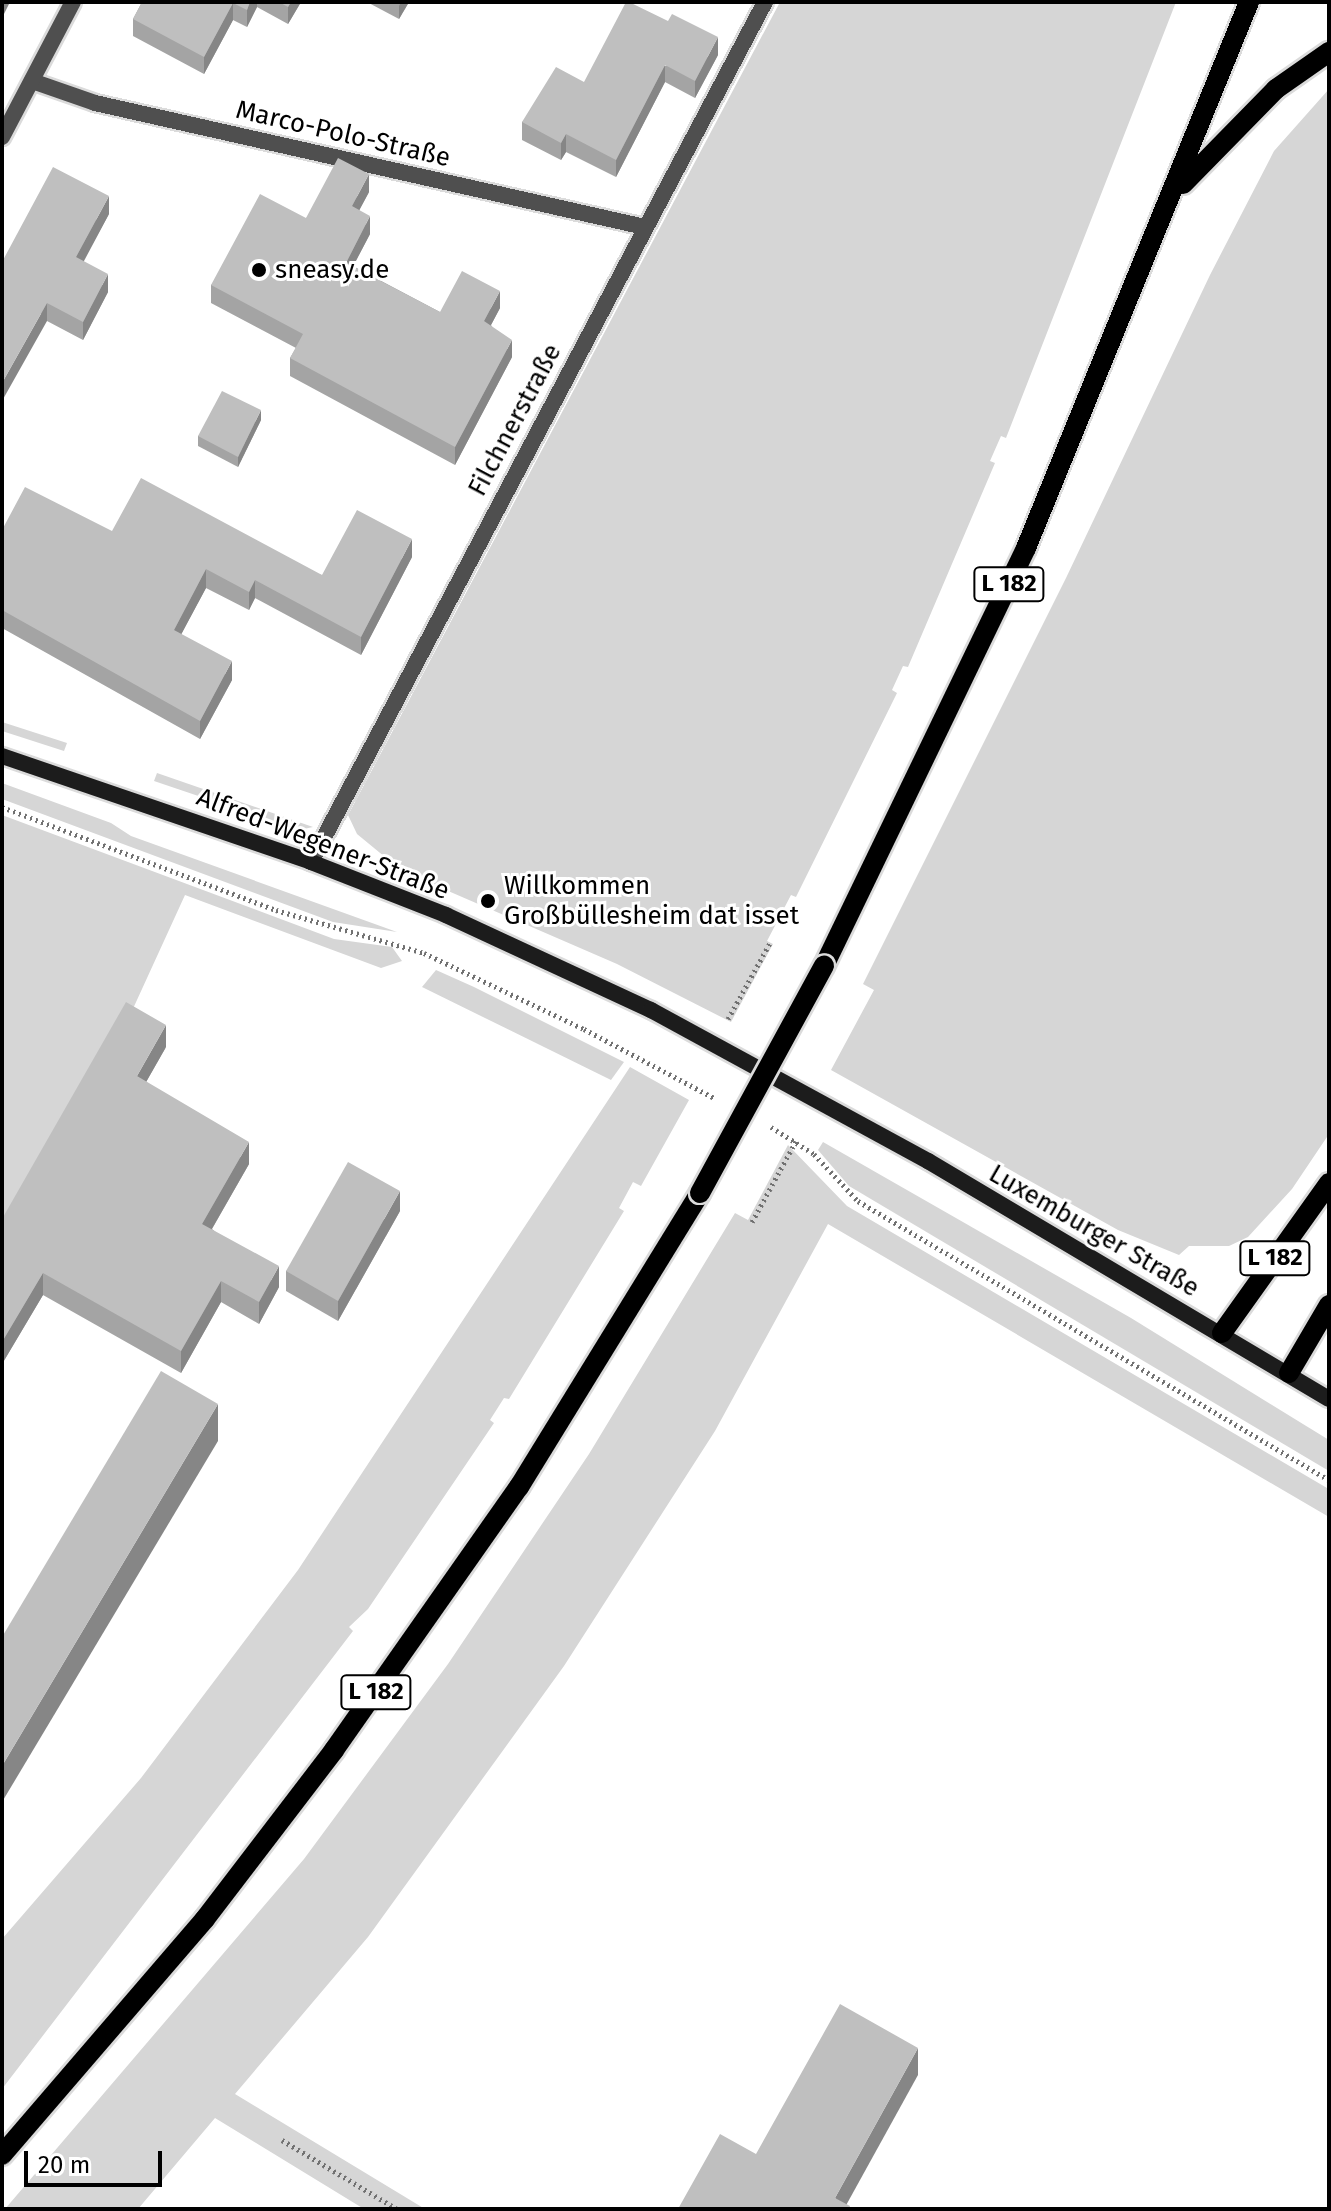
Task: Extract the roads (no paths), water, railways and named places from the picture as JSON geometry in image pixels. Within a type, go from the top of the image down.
[{"type":"main road","name":"L 182","points":[[2,2155],[205,1919],[343,1738],[519,1487],[700,1193],[824,966],[1019,563],[1175,193],[1249,2]]},
{"type":"main road","name":"L 182","points":[[1175,193],[1276,89],[1329,52]]},
{"type":"main road","name":"L 182","points":[[1222,1333],[1329,1183]]},
{"type":"main road","name":"L 182","points":[[1289,1373],[1329,1305]]},
{"type":"street","points":[[2,137],[73,2]]},
{"type":"street","name":"Filchnerstraße","points":[[311,862],[765,2]]},
{"type":"street","name":"Marco-Polo-Straße","points":[[32,81],[110,106],[645,227]]},
{"type":"street","name":"Alfred-Wegener-Straße","points":[[2,756],[311,862],[542,958],[651,1010],[832,1108]]},
{"type":"street","name":"Luxemburger Straße","points":[[832,1108],[1222,1333],[1329,1399]]},
{"type":"place","name":"sneasy.de","points":[[259,270]]},
{"type":"place","name":"Willkommen Großbüllesheim dat isset","points":[[488,901]]}]
